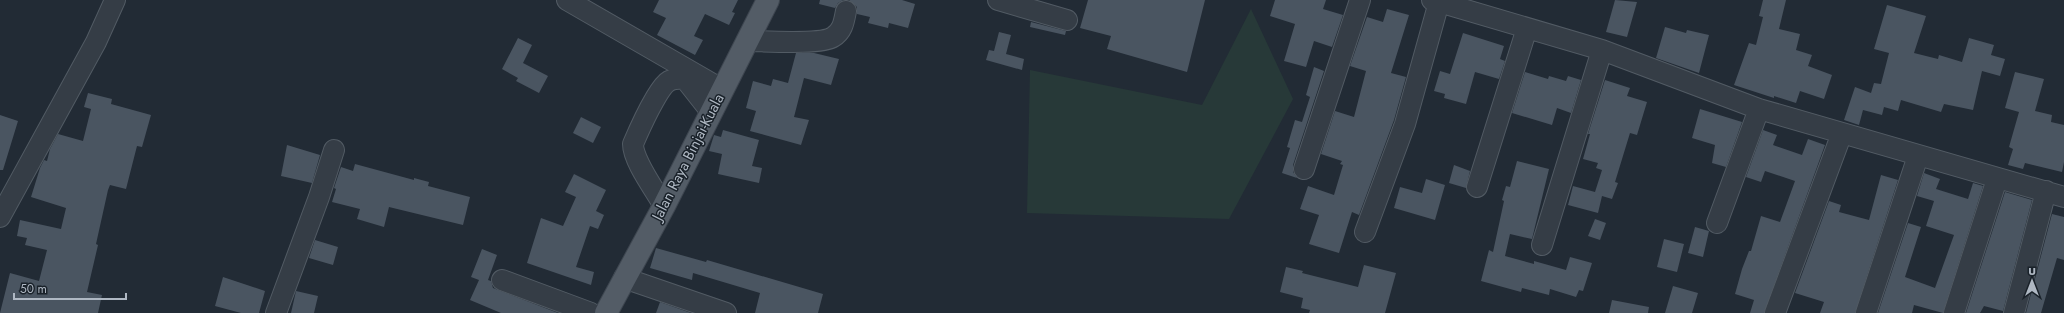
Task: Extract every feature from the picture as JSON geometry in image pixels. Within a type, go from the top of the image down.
[{"type":"main road","name":"Jalan Raya Binjai-Kuala","points":[[606,313],[664,206],[768,0]]},
{"type":"street","points":[[0,217],[96,42],[116,0]]},
{"type":"street","points":[[567,0],[723,90]]},
{"type":"street","points":[[998,0],[1067,20]]},
{"type":"street","points":[[1304,169],[1360,0]]},
{"type":"street","points":[[1365,232],[1405,124],[1436,1],[1602,50],[1760,109],[1997,179],[2055,194],[2014,313]]},
{"type":"street","points":[[747,41],[818,41],[833,38],[844,27],[846,11]]},
{"type":"street","points":[[1477,187],[1527,28]]},
{"type":"street","points":[[1542,245],[1602,50]]},
{"type":"street","points":[[664,206],[638,160],[633,148],[633,144],[648,112],[664,85],[670,80],[678,78],[685,80],[711,112]]},
{"type":"street","points":[[1717,223],[1760,109]]},
{"type":"street","points":[[1775,313],[1842,133]]},
{"type":"street","points":[[276,313],[319,197],[334,150]]},
{"type":"street","points":[[1866,313],[1918,156]]},
{"type":"street","points":[[1954,313],[1997,179]]},
{"type":"street","points":[[624,278],[726,313]]},
{"type":"street","points":[[502,280],[591,313]]},
{"type":"shaded area","points":[[1251,9],[1293,99],[1229,219],[1027,213],[1030,70],[1202,105]]},
{"type":"building","points":[[659,0],[738,0],[732,12],[735,13],[729,25],[705,14],[694,36],[703,40],[695,55],[657,35],[666,18],[653,12]]},
{"type":"building","points":[[820,0],[843,0],[838,3],[835,8],[819,4]]},
{"type":"building","points":[[849,0],[902,0],[915,4],[908,28],[889,23],[888,28],[868,23],[870,17],[857,14],[857,7]]},
{"type":"building","points":[[1088,0],[1205,0],[1187,72],[1107,49],[1111,36],[1080,28]]},
{"type":"building","points":[[1275,0],[1326,0],[1323,9],[1343,15],[1332,47],[1314,41],[1306,67],[1284,61],[1295,24],[1270,16]]},
{"type":"building","points":[[1615,0],[1637,2],[1627,37],[1606,32]]},
{"type":"building","points":[[1763,0],[1786,0],[1779,29],[1800,34],[1796,50],[1812,55],[1808,66],[1832,75],[1824,99],[1800,91],[1796,103],[1774,96],[1774,98],[1734,85],[1749,43],[1756,45],[1763,17],[1759,16]]},
{"type":"building","points":[[1887,5],[1926,16],[1914,53],[1938,59],[1939,55],[1962,62],[1969,38],[1994,45],[1991,55],[2005,59],[2000,76],[1982,71],[1973,110],[1944,104],[1941,112],[1901,100],[1898,111],[1884,107],[1882,115],[1863,110],[1859,125],[1844,120],[1855,87],[1871,93],[1874,83],[1881,84],[1889,53],[1874,49]]},
{"type":"building","points":[[1387,9],[1409,15],[1391,73],[1406,77],[1394,120],[1359,215],[1352,212],[1339,253],[1309,244],[1319,215],[1300,209],[1308,186],[1334,195],[1343,165],[1340,164],[1342,161],[1321,154],[1335,111],[1354,117],[1366,71],[1350,66],[1367,17],[1383,22]]},
{"type":"building","points":[[1031,22],[1066,31],[1065,35],[1030,27]]},
{"type":"building","points":[[1665,27],[1686,33],[1687,30],[1709,35],[1699,73],[1656,58]]},
{"type":"building","points":[[999,32],[1011,35],[1006,54],[1024,59],[1022,70],[986,60],[989,50],[994,51]]},
{"type":"building","points":[[1463,33],[1504,46],[1500,59],[1505,61],[1499,79],[1475,72],[1466,104],[1444,98],[1445,94],[1434,91],[1440,71],[1450,74]]},
{"type":"building","points":[[518,38],[532,45],[523,63],[548,76],[539,93],[516,81],[518,78],[502,69]]},
{"type":"building","points":[[796,53],[814,53],[839,59],[831,85],[804,78],[794,117],[809,120],[801,145],[750,131],[756,111],[746,108],[753,81],[771,86],[773,79],[788,83]]},
{"type":"building","points":[[1314,67],[1324,71],[1293,165],[1293,172],[1297,178],[1282,173],[1290,148],[1287,147],[1295,120],[1302,122],[1310,97],[1306,95]]},
{"type":"building","points":[[1525,72],[1548,79],[1549,76],[1566,81],[1568,76],[1581,80],[1571,113],[1557,108],[1552,125],[1512,113]]},
{"type":"building","points":[[2015,72],[2044,79],[2035,111],[2052,115],[2051,122],[2064,125],[2064,162],[2062,172],[2025,163],[2023,169],[2008,165],[2013,149],[2009,147],[2019,112],[2005,108]]},
{"type":"building","points":[[1605,80],[1630,88],[1627,96],[1647,102],[1637,135],[1630,133],[1615,182],[1618,183],[1612,199],[1602,196],[1598,213],[1568,205],[1573,186],[1595,192],[1602,170],[1596,168],[1598,163],[1583,159],[1590,134],[1588,134]]},
{"type":"building","points":[[88,93],[112,99],[111,104],[151,115],[142,147],[137,146],[126,189],[110,185],[108,190],[96,244],[98,245],[87,292],[102,295],[98,313],[0,313],[10,273],[39,281],[47,250],[25,245],[27,238],[17,236],[20,220],[61,229],[66,208],[31,197],[40,168],[44,160],[47,161],[50,149],[58,134],[83,141],[91,109],[84,107]]},
{"type":"building","points":[[1700,109],[1742,122],[1726,167],[1712,163],[1715,145],[1692,138]]},
{"type":"building","points":[[0,115],[18,121],[3,170],[0,170]]},
{"type":"building","points":[[581,117],[601,127],[593,143],[573,133]]},
{"type":"building","points":[[723,130],[759,140],[752,166],[762,168],[759,183],[718,174],[722,154],[709,151],[714,135],[721,137]]},
{"type":"building","points":[[1763,130],[1777,135],[1773,145],[1802,155],[1808,139],[1825,145],[1764,313],[1750,313],[1754,300],[1735,294],[1742,269],[1749,251],[1751,251],[1761,216],[1780,222],[1795,181],[1765,171],[1761,182],[1746,177]]},
{"type":"building","points":[[287,145],[320,155],[312,183],[281,176]]},
{"type":"building","points":[[1517,161],[1549,169],[1532,239],[1510,234],[1505,256],[1534,264],[1534,261],[1566,270],[1570,257],[1592,263],[1583,291],[1579,290],[1576,297],[1550,289],[1549,295],[1522,288],[1521,292],[1481,281],[1489,250],[1493,252],[1504,201],[1502,200],[1506,186],[1510,187]]},
{"type":"building","points":[[355,164],[414,180],[414,178],[429,182],[428,186],[470,197],[463,225],[389,207],[384,227],[357,219],[360,209],[332,202],[336,189],[334,188],[341,167],[353,171]]},
{"type":"building","points":[[1454,165],[1470,171],[1466,188],[1449,183]]},
{"type":"building","points":[[1924,173],[1940,179],[1936,189],[1968,199],[1973,183],[1983,186],[1943,313],[1914,305],[1912,313],[1878,313],[1908,223],[1921,227],[1905,277],[1935,288],[1954,235],[1926,226],[1934,201],[1917,196]]},
{"type":"building","points":[[574,174],[606,190],[596,211],[604,215],[598,229],[590,226],[576,267],[594,272],[591,285],[527,263],[541,218],[563,226],[576,197],[565,192]]},
{"type":"building","points":[[1881,175],[1898,180],[1855,313],[1820,313],[1824,302],[1795,293],[1829,201],[1841,205],[1839,212],[1869,220]]},
{"type":"building","points":[[1426,179],[1445,185],[1435,220],[1394,208],[1400,187],[1422,193]]},
{"type":"building","points":[[2005,192],[2032,200],[2003,311],[1984,306],[1980,313],[1966,313]]},
{"type":"building","points":[[2052,214],[2064,217],[2064,260],[2057,258],[2041,313],[2026,313]]},
{"type":"building","points":[[1595,219],[1606,223],[1600,240],[1588,236]]},
{"type":"building","points":[[1695,227],[1709,231],[1703,257],[1688,253]]},
{"type":"building","points":[[1664,239],[1684,244],[1677,272],[1657,267]]},
{"type":"building","points":[[315,240],[338,247],[333,265],[309,258]]},
{"type":"building","points":[[656,248],[706,262],[707,260],[823,294],[818,313],[755,313],[760,293],[693,273],[692,280],[650,268]]},
{"type":"building","points":[[482,249],[497,255],[488,280],[491,281],[493,288],[558,313],[501,313],[470,300],[479,280],[471,277]]},
{"type":"building","points":[[1364,265],[1396,273],[1385,313],[1309,313],[1310,310],[1301,308],[1303,298],[1280,292],[1286,267],[1303,271],[1302,273],[1358,287]]},
{"type":"building","points":[[223,277],[265,291],[259,313],[241,313],[215,306]]},
{"type":"building","points":[[1673,286],[1698,293],[1692,313],[1665,313]]},
{"type":"building","points":[[296,291],[318,296],[314,313],[291,313]]},
{"type":"building","points":[[1612,300],[1649,307],[1648,313],[1609,313]]},
{"type":"building","points":[[660,302],[691,313],[656,313]]}]
